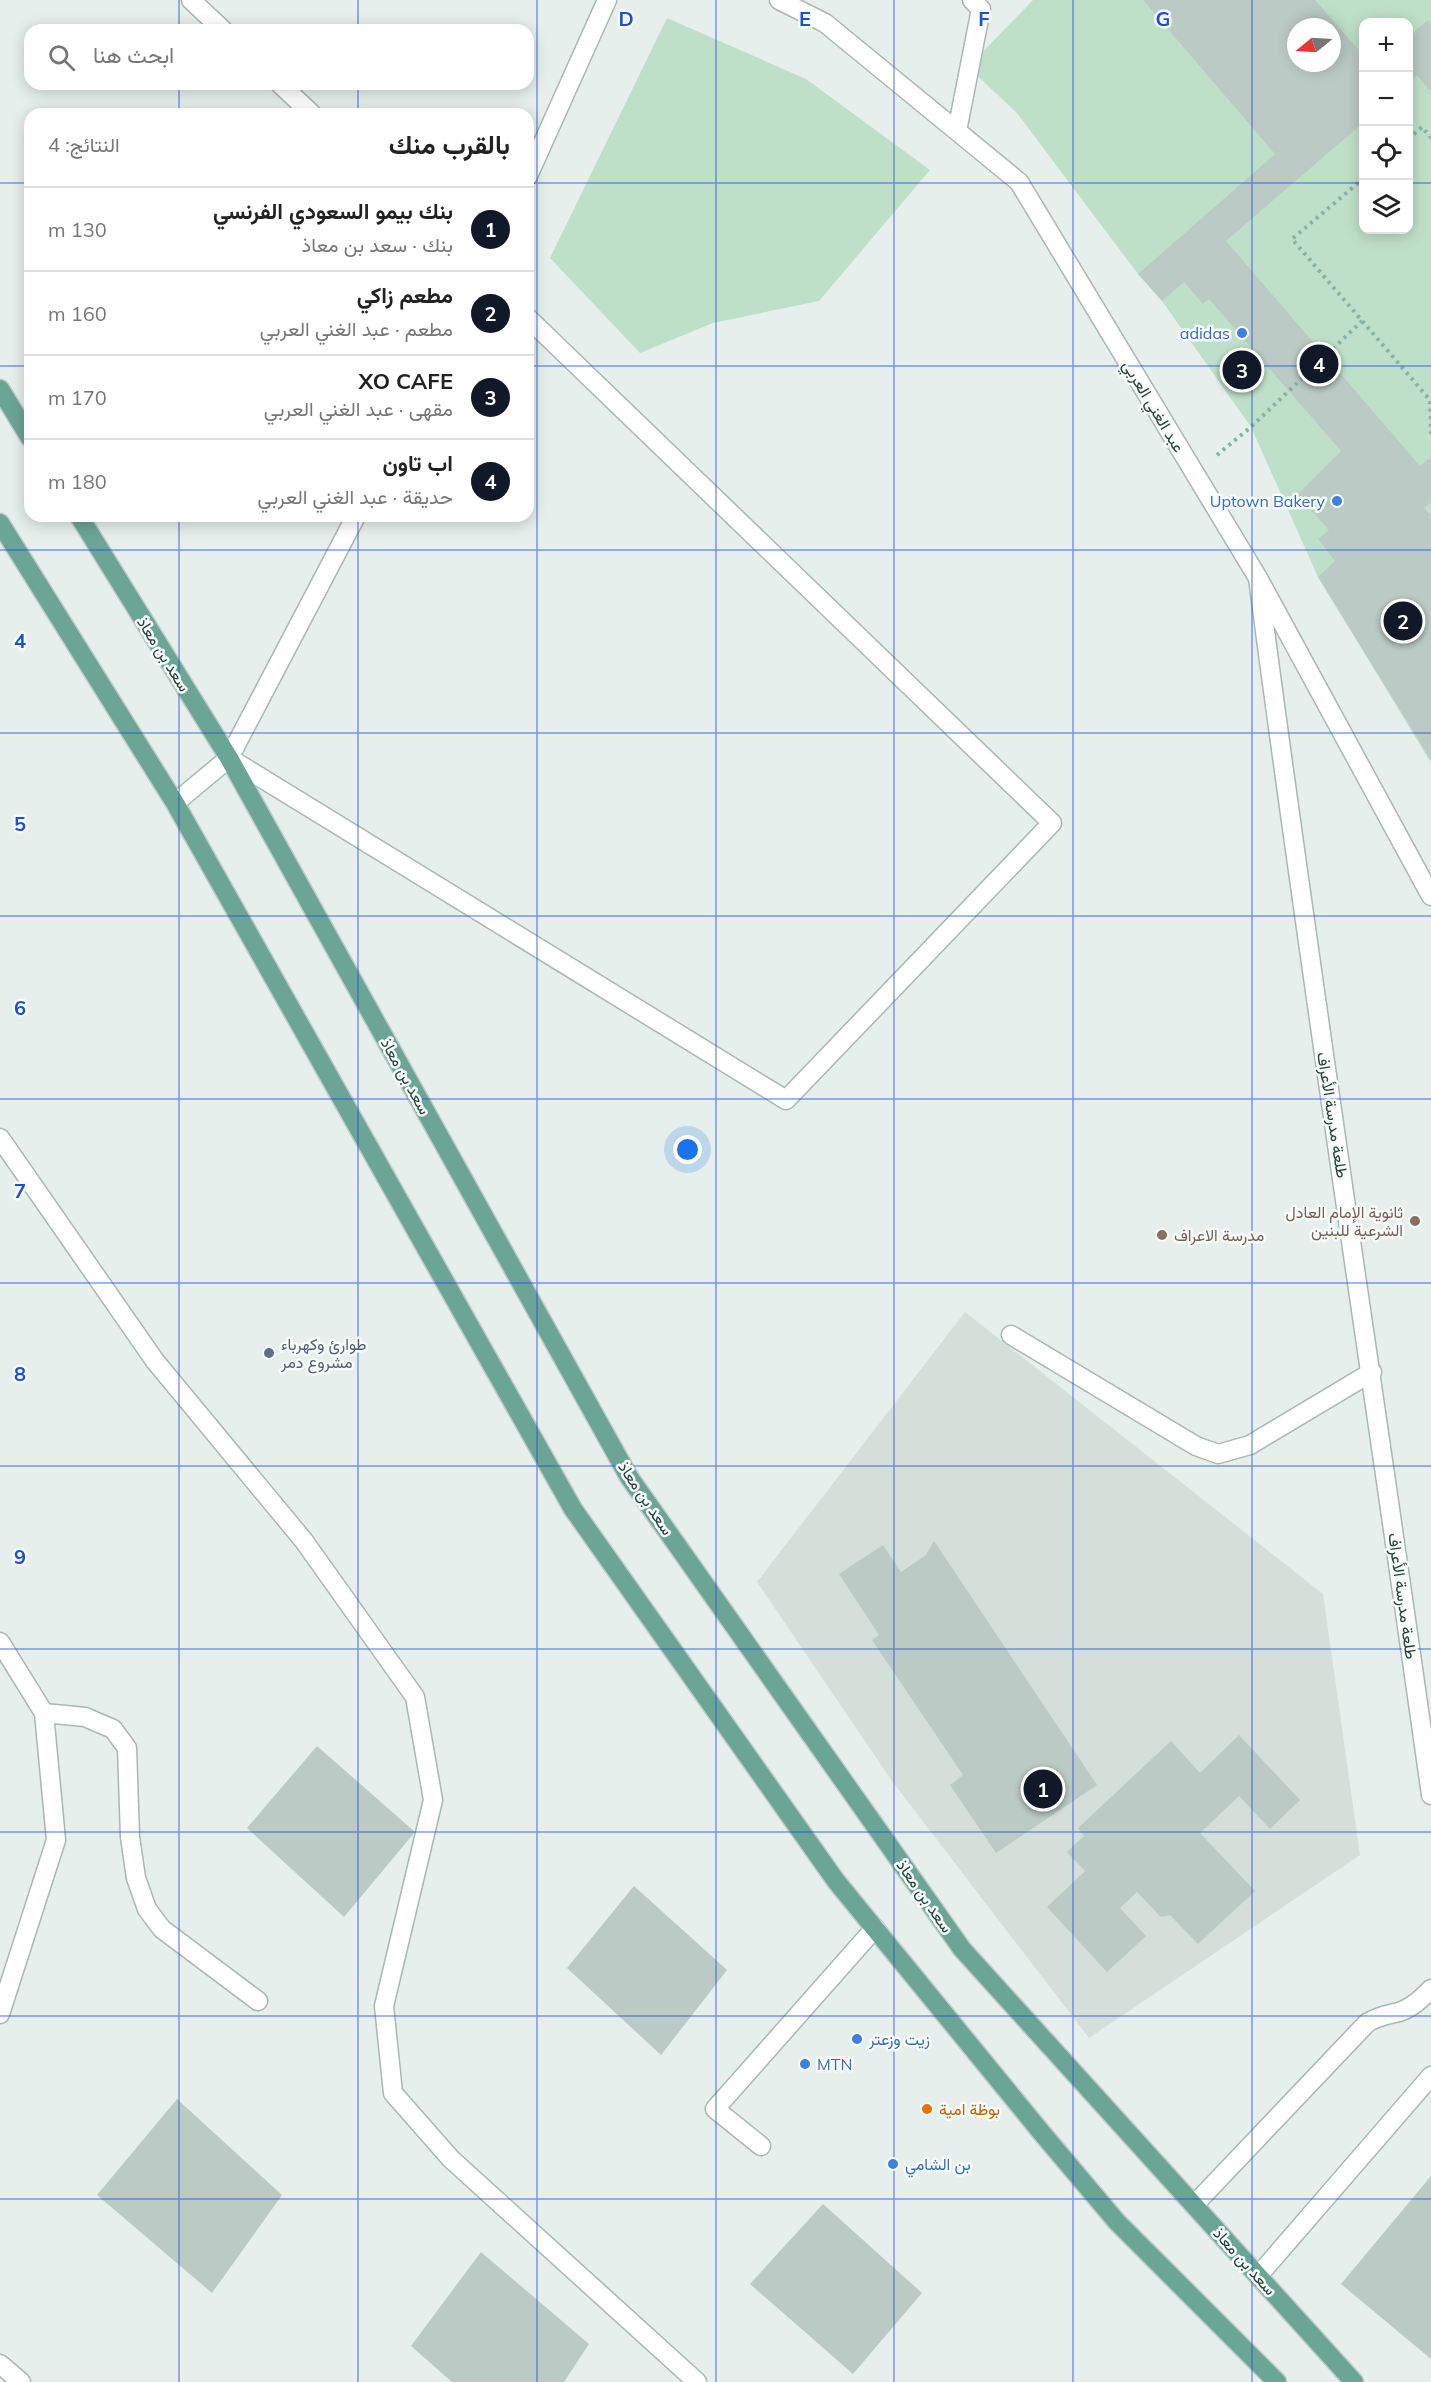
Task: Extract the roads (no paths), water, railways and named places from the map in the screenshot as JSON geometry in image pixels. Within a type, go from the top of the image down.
[{"type":"main road","points":[[0,389],[24,428]]},
{"type":"main road","name":"سعد بن معاذ","points":[[83,522],[229,758],[629,1477],[962,1948],[1354,2382]]},
{"type":"main road","points":[[0,523],[175,803],[573,1509],[836,1881],[1117,2222],[1277,2382]]},
{"type":"street","points":[[191,0],[217,24]]},
{"type":"street","points":[[534,163],[607,0]]},
{"type":"street","name":"عبد الغني العربي","points":[[779,0],[825,23],[1019,182],[1258,578],[1431,896]]},
{"type":"street","points":[[957,131],[981,3]]},
{"type":"street","points":[[286,90],[306,108]]},
{"type":"street","points":[[229,758],[786,1100],[1052,823],[534,324]]},
{"type":"street","points":[[175,803],[229,758],[353,522]]},
{"type":"street","name":"طلعة مدرسة الأعراف","points":[[1258,578],[1300,894],[1372,1372],[1431,1795]]},
{"type":"street","points":[[0,1138],[155,1361],[304,1541],[416,1697],[433,1800],[384,2006],[393,2093],[451,2159],[697,2382]]},
{"type":"street","points":[[1011,1335],[1196,1446],[1218,1454],[1250,1444],[1372,1372]]},
{"type":"street","points":[[0,1642],[44,1713],[56,1840],[0,2014]]},
{"type":"street","points":[[44,1713],[85,1717],[112,1729],[127,1748],[130,1837],[136,1878],[147,1910],[162,1929],[258,2001]]},
{"type":"street","points":[[761,2146],[715,2109],[875,1928]]},
{"type":"street","points":[[1194,2205],[1366,2023],[1381,2015],[1401,2012],[1418,2002],[1431,1989]]},
{"type":"street","points":[[1258,2276],[1431,2076]]},
{"type":"street","points":[[0,2364],[21,2382]]},
{"type":"place","name":"adidas","points":[[1242,333]]},
{"type":"place","name":"اب تاون","points":[[1319,364]]},
{"type":"place","name":"XO CAFE","points":[[1242,370]]},
{"type":"place","name":"Uptown Bakery","points":[[1337,501]]},
{"type":"place","name":"مطعم زاكي","points":[[1403,621]]},
{"type":"place","name":"ثانوية الإمام العادل الشرعية للبنين","points":[[1415,1221]]},
{"type":"place","name":"مدرسة الاعراف","points":[[1162,1235]]},
{"type":"place","name":"طوارئ وكهرباء مشروع دمر","points":[[269,1353]]},
{"type":"place","name":"بنك بيمو السعودي الفرنسي","points":[[1043,1789]]},
{"type":"place","name":"زيت وزعتر","points":[[857,2039]]},
{"type":"place","name":"MTN","points":[[805,2064]]},
{"type":"place","name":"بوظة امية","points":[[927,2109]]},
{"type":"place","name":"بن الشامي","points":[[893,2164]]}]
